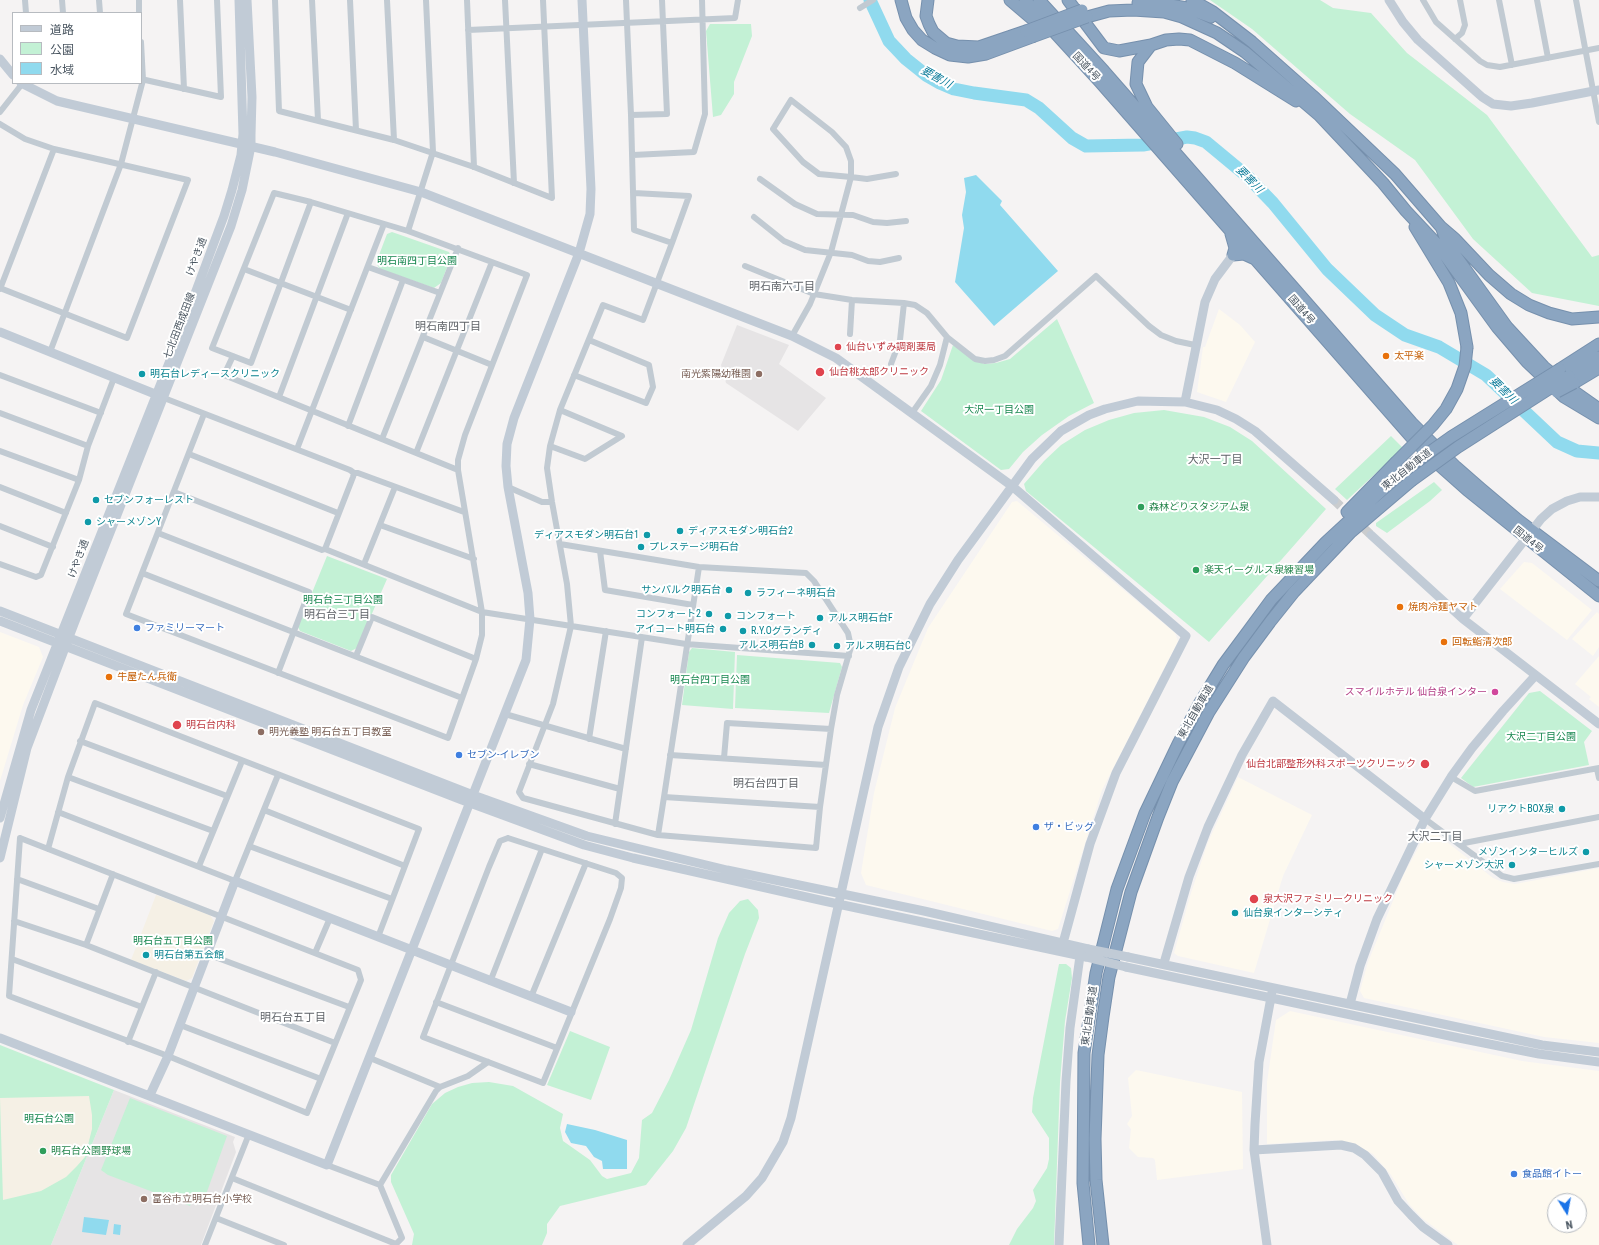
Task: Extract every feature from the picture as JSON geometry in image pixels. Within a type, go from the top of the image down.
[{"type":"highway","points":[[901,0],[906,18],[913,30],[922,40],[950,55],[968,57],[986,54],[1029,34]]},
{"type":"highway","points":[[928,0],[926,16],[934,32],[946,43],[957,46],[979,47],[1029,34],[1085,14],[1132,3],[1165,4],[1207,16],[1223,23],[1252,42]]},
{"type":"highway","points":[[1010,0],[1100,82]]},
{"type":"highway","name":"国道4号","points":[[1025,0],[1100,82],[1176,149],[1205,185],[1412,423],[1456,467],[1510,514],[1529,534],[1599,596]]},
{"type":"highway","name":"国道4号","points":[[1039,0],[1158,134],[1161,152],[1411,437],[1440,466],[1529,534],[1599,581]]},
{"type":"highway","points":[[1068,0],[1104,48],[1119,51],[1151,45],[1166,40],[1190,40],[1235,63],[1319,115]]},
{"type":"highway","points":[[1192,0],[1213,12],[1252,42],[1367,146],[1441,227],[1455,239],[1489,275],[1511,294],[1529,305],[1549,313],[1572,319],[1599,317]]},
{"type":"highway","points":[[1085,14],[1133,10],[1164,12],[1182,17],[1217,33],[1245,52],[1319,115],[1383,183],[1406,211],[1436,243],[1497,327],[1527,362],[1564,397],[1599,418]]},
{"type":"highway","points":[[1151,45],[1138,62],[1136,84],[1148,107],[1158,134]]},
{"type":"highway","points":[[1399,467],[1446,409],[1457,389],[1465,366],[1466,347],[1461,313],[1449,283],[1406,211]]},
{"type":"highway","points":[[1441,227],[1448,245],[1507,327],[1544,368],[1599,409]]},
{"type":"highway","points":[[1228,228],[1234,240],[1235,248],[1233,255],[1244,254],[1257,260]]},
{"type":"highway","name":"東北自動車道","points":[[1089,1245],[1083,1183],[1084,1053],[1096,974],[1117,889],[1145,813],[1178,744],[1223,665],[1272,600],[1399,467],[1451,437],[1599,344]]},
{"type":"highway","points":[[1572,380],[1599,357]]},
{"type":"highway","points":[[1572,380],[1599,368]]},
{"type":"highway","name":"東北自動車道","points":[[1103,1245],[1096,1180],[1095,1139],[1098,1055],[1109,977],[1131,892],[1158,817],[1176,775],[1209,712],[1244,657],[1270,622],[1294,592],[1351,532],[1411,481],[1458,447],[1510,414],[1572,380]]},
{"type":"street","points":[[25,0],[26,12]]},
{"type":"street","points":[[62,0],[63,12]]},
{"type":"street","points":[[99,0],[100,12]]},
{"type":"street","points":[[139,0],[139,12]]},
{"type":"street","points":[[180,0],[184,88]]},
{"type":"street","points":[[142,79],[221,97],[217,0]]},
{"type":"street","name":"けやき通","points":[[160,396],[224,216],[247,145],[243,96],[239,0]]},
{"type":"street","points":[[247,0],[252,97],[247,145]]},
{"type":"street","points":[[275,0],[279,111],[394,140],[433,152],[552,198],[543,0]]},
{"type":"street","points":[[312,0],[318,120]]},
{"type":"street","points":[[350,0],[356,130]]},
{"type":"street","points":[[388,0],[394,140]]},
{"type":"street","points":[[408,231],[433,152],[426,0]]},
{"type":"street","points":[[467,0],[474,167]]},
{"type":"street","points":[[505,0],[514,183]]},
{"type":"street","points":[[327,1165],[413,951],[526,660],[530,619],[528,593],[508,487],[506,466],[507,444],[514,418],[579,253],[590,214],[591,189],[582,0]]},
{"type":"street","points":[[626,0],[633,155],[634,230],[672,243]]},
{"type":"street","points":[[631,115],[667,114],[662,0]]},
{"type":"street","points":[[633,155],[694,152],[705,114],[702,0]]},
{"type":"street","points":[[468,30],[735,18],[738,0]]},
{"type":"street","points":[[862,7],[873,0]]},
{"type":"street","points":[[1388,0],[1418,40],[1482,97],[1493,104],[1511,106],[1596,90]]},
{"type":"street","points":[[1424,0],[1436,22],[1480,62],[1487,65],[1500,67],[1599,48]]},
{"type":"street","points":[[1455,40],[1462,34],[1465,25],[1460,0]]},
{"type":"street","points":[[1499,0],[1512,65]]},
{"type":"street","points":[[1537,0],[1548,58]]},
{"type":"street","points":[[1576,0],[1596,90],[1599,122]]},
{"type":"street","points":[[0,59],[12,74]]},
{"type":"street","points":[[0,112],[22,84],[58,101],[133,120],[247,145],[341,169],[421,192],[792,336],[836,358],[1012,486],[1186,636],[1116,773],[1090,844],[1062,943]]},
{"type":"street","points":[[50,352],[121,164],[141,84]]},
{"type":"street","points":[[792,336],[814,294],[831,252],[851,177],[851,160],[846,147],[832,132],[791,100],[773,129],[803,162],[819,174],[851,177],[867,179],[896,174]]},
{"type":"street","points":[[0,124],[25,139],[54,149],[188,180],[127,338],[0,288],[54,149]]},
{"type":"street","points":[[760,179],[795,204],[817,214],[854,215],[873,222],[888,223],[906,221]]},
{"type":"street","points":[[204,414],[126,614],[448,738],[476,659],[482,635],[482,612],[474,559],[464,512],[458,460],[465,435],[527,275],[458,248],[408,231],[311,202],[274,193],[212,348],[251,362],[311,202]]},
{"type":"street","points":[[560,544],[699,567],[806,572],[814,581],[848,633],[851,647],[850,656],[837,695],[831,729],[820,806],[816,848],[658,835],[523,798],[518,792],[555,696],[572,626],[567,584],[552,502],[547,468],[550,446],[560,410],[603,305],[643,320],[689,196],[634,193]]},
{"type":"street","points":[[279,397],[348,213]]},
{"type":"street","points":[[754,217],[784,241],[805,250],[852,255],[874,262],[899,258]]},
{"type":"street","points":[[297,449],[384,224]]},
{"type":"street","points":[[382,439],[458,248]]},
{"type":"street","points":[[1185,402],[1195,345],[1205,302],[1216,279],[1233,255]]},
{"type":"street","points":[[416,453],[492,262]]},
{"type":"street","points":[[745,266],[814,294],[852,300],[915,305],[928,313],[947,337],[975,359],[994,360],[1005,356],[1096,276],[1148,326],[1161,335],[1176,341],[1195,345]]},
{"type":"street","points":[[368,267],[440,293]]},
{"type":"street","points":[[244,269],[350,310]]},
{"type":"street","points":[[348,426],[403,280]]},
{"type":"street","points":[[850,334],[852,300]]},
{"type":"street","points":[[891,364],[900,340],[904,303]]},
{"type":"street","points":[[0,332],[204,414],[350,470],[354,473],[358,473],[464,512]]},
{"type":"street","points":[[423,337],[492,365]]},
{"type":"street","points":[[912,413],[931,386],[940,365],[947,337]]},
{"type":"street","points":[[574,375],[646,403],[653,388],[649,365],[589,340]]},
{"type":"street","points":[[233,356],[224,375],[458,470]]},
{"type":"street","points":[[0,374],[101,413]]},
{"type":"street","points":[[0,564],[36,577],[42,575],[79,480],[88,446],[114,378]]},
{"type":"street","points":[[0,858],[27,748],[64,641],[160,396]]},
{"type":"street","points":[[687,1245],[746,1196],[762,1178],[783,1142],[791,1118],[839,894],[878,727],[899,667],[930,604],[958,560],[1012,486],[1046,444],[1061,431],[1089,415],[1121,404],[1138,401],[1185,402],[1217,410],[1236,419],[1255,431],[1334,500]]},
{"type":"street","points":[[550,446],[585,459],[622,436],[560,410]]},
{"type":"street","points":[[0,412],[88,446]]},
{"type":"street","points":[[0,451],[79,480]]},
{"type":"street","points":[[189,454],[338,513]]},
{"type":"street","points":[[325,549],[354,473]]},
{"type":"street","points":[[0,487],[66,513]]},
{"type":"street","points":[[364,564],[395,487]]},
{"type":"street","points":[[508,487],[542,502],[552,502]]},
{"type":"street","points":[[174,492],[322,550],[325,549],[364,564],[482,612],[686,644],[850,656]]},
{"type":"street","points":[[1463,619],[1529,534],[1552,509],[1567,501],[1580,497],[1599,497]]},
{"type":"street","points":[[380,525],[474,559]]},
{"type":"street","points":[[0,526],[53,547]]},
{"type":"street","points":[[158,533],[309,592],[278,673]]},
{"type":"street","points":[[1371,535],[1463,619],[1599,724]]},
{"type":"street","points":[[600,551],[605,590],[693,605]]},
{"type":"street","points":[[658,835],[686,644],[699,567]]},
{"type":"street","points":[[142,573],[462,698]]},
{"type":"street","points":[[0,611],[64,641]]},
{"type":"street","points":[[356,656],[372,617],[476,659]]},
{"type":"street","points":[[0,621],[64,641],[472,799],[584,845],[633,858],[837,904],[1085,954],[1126,967],[1270,998],[1534,1053],[1599,1062]]},
{"type":"street","points":[[589,739],[606,631]]},
{"type":"street","points":[[615,824],[642,637]]},
{"type":"street","points":[[0,818],[31,710],[64,641]]},
{"type":"street","points":[[1350,1004],[1360,966],[1377,919],[1425,819],[1451,777],[1498,716],[1536,676]]},
{"type":"street","points":[[1164,963],[1189,877],[1208,827],[1242,755],[1273,700],[1425,819],[1502,876],[1514,879],[1599,864]]},
{"type":"street","points":[[48,849],[68,776],[95,703],[419,829],[378,937]]},
{"type":"street","points":[[504,714],[544,727],[626,749]]},
{"type":"street","points":[[724,758],[727,722],[831,729]]},
{"type":"street","points":[[80,741],[227,796]]},
{"type":"street","points":[[670,755],[826,765]]},
{"type":"street","points":[[199,866],[242,761]]},
{"type":"street","points":[[529,764],[620,789]]},
{"type":"street","points":[[1451,777],[1475,791],[1598,768],[1599,778]]},
{"type":"street","points":[[150,1095],[168,1056],[235,881],[278,775]]},
{"type":"street","points":[[68,776],[213,831]]},
{"type":"street","points":[[664,796],[820,806]]},
{"type":"street","points":[[472,799],[594,838],[643,851],[1062,943],[1085,954],[1128,957],[1164,963],[1542,1046],[1599,1052]]},
{"type":"street","points":[[264,810],[405,866]]},
{"type":"street","points":[[58,812],[199,866],[490,982],[571,1012]]},
{"type":"street","points":[[1459,844],[1599,817]]},
{"type":"street","points":[[20,838],[48,849],[358,970],[361,980],[307,1113],[168,1056],[9,996],[20,838]]},
{"type":"street","points":[[508,838],[586,863],[616,873],[622,878],[621,888],[543,1083],[423,1037],[500,841],[508,838]]},
{"type":"street","points":[[249,846],[392,899]]},
{"type":"street","points":[[490,982],[542,849]]},
{"type":"street","points":[[531,997],[586,863]]},
{"type":"street","points":[[86,945],[113,874]]},
{"type":"street","points":[[17,879],[99,909]]},
{"type":"street","points":[[315,953],[330,918]]},
{"type":"street","points":[[14,921],[86,945],[336,1043]]},
{"type":"street","points":[[207,954],[349,1007]]},
{"type":"street","points":[[1059,1245],[1070,1028],[1085,954]]},
{"type":"street","points":[[12,959],[142,1007]]},
{"type":"street","points":[[128,1042],[156,972]]},
{"type":"street","points":[[1267,1245],[1254,1150],[1259,1062],[1273,987]]},
{"type":"street","points":[[436,1002],[557,1048]]},
{"type":"street","points":[[180,1025],[321,1079]]},
{"type":"street","points":[[0,1038],[380,1185],[402,1238],[396,1244],[232,1178]]},
{"type":"street","points":[[370,1058],[440,1087]]},
{"type":"street","points":[[380,1185],[426,1106],[440,1087],[468,1076],[488,1062]]},
{"type":"street","points":[[205,1245],[249,1134]]},
{"type":"street","points":[[1254,1150],[1342,1145],[1354,1148],[1382,1172],[1398,1201],[1410,1215],[1423,1227],[1448,1245]]},
{"type":"street","points":[[216,1218],[284,1245]]},
{"type":"shaded area","points":[[1219,309],[1240,325],[1255,342],[1226,402],[1197,392],[1203,347],[1205,347]]},
{"type":"shaded area","name":"南光紫陽幼稚園","points":[[737,325],[789,345],[779,364],[826,398],[798,431],[726,383],[721,365]]},
{"type":"shaded area","points":[[1017,501],[1175,633],[1178,641],[1102,790],[1058,929],[1052,931],[866,885],[861,873],[874,793],[895,708],[928,628],[1012,502]]},
{"type":"shaded area","points":[[1524,562],[1532,563],[1592,610],[1567,640],[1500,589]]},
{"type":"shaded area","points":[[1597,612],[1599,614],[1599,647],[1593,656],[1572,639]]},
{"type":"shaded area","points":[[0,632],[39,647],[43,657],[23,705],[0,781]]},
{"type":"shaded area","points":[[1599,656],[1599,707],[1589,699],[1591,697],[1575,684]]},
{"type":"shaded area","points":[[1238,777],[1312,815],[1283,876],[1254,973],[1178,956],[1174,953],[1191,893],[1208,842]]},
{"type":"shaded area","points":[[1429,828],[1493,878],[1503,882],[1515,884],[1599,868],[1599,1043],[1544,1037],[1364,998],[1360,991],[1368,962],[1404,874]]},
{"type":"shaded area","points":[[1290,1011],[1522,1061],[1599,1071],[1599,1245],[1458,1245],[1422,1218],[1409,1204],[1391,1175],[1373,1154],[1354,1144],[1334,1140],[1267,1144],[1267,1082],[1276,1020]]},
{"type":"shaded area","points":[[1136,1070],[1242,1092],[1243,1169],[1157,1180],[1155,1160],[1153,1158],[1138,1157],[1129,1148],[1131,1129],[1127,1124],[1132,1116],[1128,1078]]},
{"type":"shaded area","name":"富谷市立明石台小学校","points":[[114,1090],[235,1137],[233,1142],[236,1152],[201,1245],[51,1245]]},
{"type":"green space","points":[[1210,0],[1320,0],[1333,8],[1371,13],[1407,53],[1487,115],[1592,257],[1599,255],[1599,306],[1532,293],[1473,239],[1415,160],[1350,114],[1252,29]]},
{"type":"green space","points":[[710,24],[751,24],[752,36],[734,82],[734,94],[721,115],[713,117],[706,31]]},
{"type":"green space","name":"明石南四丁目公園","points":[[392,232],[449,252],[451,257],[441,283],[434,288],[380,269],[376,263],[387,234]]},
{"type":"green space","name":"大沢一丁目公園","points":[[1057,319],[1094,403],[1069,416],[1042,435],[1023,452],[1009,469],[1001,470],[921,411],[941,380],[953,345],[984,364],[996,363],[1010,359]]},
{"type":"green space","name":"楽天イーグルス泉練習場","points":[[1164,410],[1204,417],[1230,427],[1252,441],[1326,509],[1209,642],[1026,491],[1024,484],[1044,461],[1061,445],[1085,430],[1109,420],[1134,413]]},
{"type":"green space","points":[[1391,436],[1403,448],[1347,500],[1335,489]]},
{"type":"green space","points":[[1434,482],[1442,490],[1430,501],[1387,533],[1376,526],[1376,523]]},
{"type":"green space","name":"明石台三丁目公園","points":[[327,556],[387,579],[357,648],[351,651],[300,631],[298,627]]},
{"type":"green space","name":"明石台四丁目公園","points":[[692,648],[735,652],[733,709],[682,705],[689,652]]},
{"type":"green space","points":[[737,655],[840,663],[842,667],[829,713],[735,708]]},
{"type":"green space","name":"大沢二丁目公園","points":[[1540,691],[1592,731],[1584,742],[1589,765],[1473,787],[1461,778],[1529,693]]},
{"type":"green space","points":[[748,899],[758,910],[759,918],[745,954],[686,1128],[673,1151],[646,1185],[560,1206],[547,1224],[547,1233],[542,1245],[412,1245],[414,1234],[391,1182],[391,1175],[432,1104],[445,1093],[458,1087],[472,1083],[489,1082],[513,1086],[563,1114],[560,1128],[563,1141],[590,1160],[602,1176],[607,1179],[631,1173],[639,1158],[642,1120],[652,1113],[669,1080],[691,1030],[718,938],[729,913],[740,901]]},
{"type":"green space","points":[[1059,964],[1066,964],[1071,968],[1072,978],[1065,1021],[1060,1082],[1054,1245],[1009,1245],[1017,1229],[1033,1208],[1036,1201],[1033,1190],[1047,1168],[1049,1159],[1049,1138],[1032,1112],[1033,1098]]},
{"type":"green space","points":[[570,1031],[610,1047],[591,1100],[547,1085]]},
{"type":"green space","name":"明石台公園","points":[[0,1045],[114,1090],[51,1245],[0,1245]]},
{"type":"green space","points":[[130,1098],[227,1136],[204,1200],[194,1196],[190,1206],[108,1175],[101,1170]]},
{"type":"sand","name":"明石台五丁目公園","points":[[156,895],[210,915],[214,921],[192,978],[186,981],[131,960]]},
{"type":"sand","name":"明石台公園野球場","points":[[89,1096],[92,1115],[92,1129],[85,1157],[66,1177],[41,1191],[3,1200],[0,1098]]},
{"type":"water","points":[[976,175],[1002,201],[1000,205],[1058,271],[994,326],[955,282],[964,228],[962,215],[966,192],[964,178]]},
{"type":"water","points":[[567,1124],[595,1130],[627,1140],[627,1169],[603,1169],[602,1161],[594,1157],[586,1146],[571,1143],[565,1132]]},
{"type":"water","points":[[84,1217],[109,1220],[106,1235],[82,1232]]},
{"type":"water","points":[[114,1224],[121,1225],[120,1235],[113,1234]]},
{"type":"waterway","name":"要害川","points":[[870,0],[889,41],[906,59],[926,75],[954,89],[1026,100],[1039,108],[1072,138],[1086,146],[1143,145],[1187,137],[1206,142],[1247,176],[1273,203],[1327,269],[1375,315],[1405,335],[1439,347],[1486,375],[1557,442],[1577,451],[1599,453]]},
{"type":"tunnel","points":[[1334,500],[1371,535]]},
{"type":"place","name":"仙台いずみ調剤薬局","points":[[838,347]]},
{"type":"place","name":"太平楽","points":[[1386,356]]},
{"type":"place","name":"仙台桃太郎クリニック","points":[[820,372]]},
{"type":"place","name":"明石台レディースクリニック","points":[[142,374]]},
{"type":"place","name":"南光紫陽幼稚園","points":[[759,374]]},
{"type":"place","name":"セブンフォーレスト","points":[[96,500]]},
{"type":"place","name":"森林どりスタジアム泉","points":[[1141,507]]},
{"type":"place","name":"シャーメゾンY","points":[[88,522]]},
{"type":"place","name":"ディアスモダン明石台2","points":[[680,531]]},
{"type":"place","name":"ディアスモダン明石台1","points":[[647,535]]},
{"type":"place","name":"プレステージ明石台","points":[[641,547]]},
{"type":"place","name":"楽天イーグルス泉練習場","points":[[1196,570]]},
{"type":"place","name":"サンパルク明石台","points":[[729,590]]},
{"type":"place","name":"ラフィーネ明石台","points":[[748,593]]},
{"type":"place","name":"焼肉冷麺ヤマト","points":[[1400,607]]},
{"type":"place","name":"コンフォート2","points":[[709,614]]},
{"type":"place","name":"コンフォート","points":[[728,616]]},
{"type":"place","name":"アルス明石台F","points":[[820,618]]},
{"type":"place","name":"ファミリーマート","points":[[137,628]]},
{"type":"place","name":"アイコート明石台","points":[[723,629]]},
{"type":"place","name":"R.Y.Oグランディ","points":[[743,631]]},
{"type":"place","name":"回転鮨清次郎","points":[[1444,642]]},
{"type":"place","name":"アルス明石台B","points":[[812,645]]},
{"type":"place","name":"アルス明石台C","points":[[837,646]]},
{"type":"place","name":"牛屋たん兵衛","points":[[109,677]]},
{"type":"place","name":"スマイルホテル 仙台泉インター","points":[[1495,692]]},
{"type":"place","name":"明石台内科","points":[[177,725]]},
{"type":"place","name":"明光義塾 明石台五丁目教室","points":[[261,732]]},
{"type":"place","name":"セブン-イレブン","points":[[459,755]]},
{"type":"place","name":"仙台北部整形外科スポーツクリニック","points":[[1425,764]]},
{"type":"place","name":"リアクトBOX泉","points":[[1562,809]]},
{"type":"place","name":"ザ・ビッグ","points":[[1036,827]]},
{"type":"place","name":"メゾンインターヒルズ","points":[[1586,852]]},
{"type":"place","name":"シャーメゾン大沢","points":[[1512,865]]},
{"type":"place","name":"泉大沢ファミリークリニック","points":[[1254,899]]},
{"type":"place","name":"仙台泉インターシティ","points":[[1235,913]]},
{"type":"place","name":"明石台第五会館","points":[[146,955]]},
{"type":"place","name":"明石台公園野球場","points":[[43,1151]]},
{"type":"place","name":"食品館イトー","points":[[1514,1174]]},
{"type":"place","name":"富谷市立明石台小学校","points":[[144,1199]]},
{"type":"district","name":"明石南六丁目","points":[[782,287]]},
{"type":"district","name":"明石南四丁目","points":[[448,327]]},
{"type":"district","name":"大沢一丁目","points":[[1215,460]]},
{"type":"district","name":"明石台三丁目","points":[[337,615]]},
{"type":"district","name":"明石台四丁目","points":[[766,784]]},
{"type":"district","name":"大沢二丁目","points":[[1435,837]]},
{"type":"district","name":"明石台五丁目","points":[[293,1018]]}]
